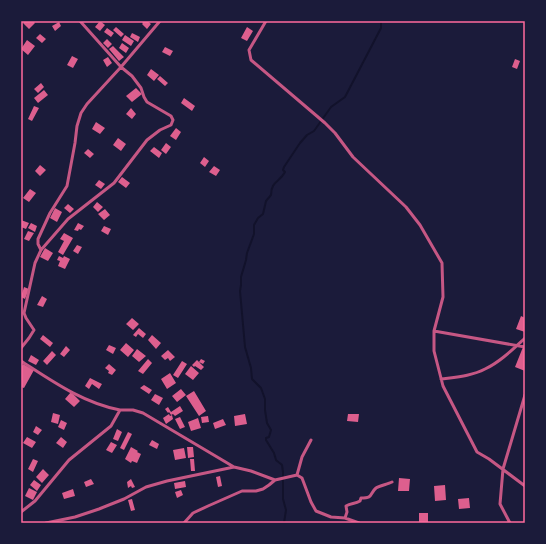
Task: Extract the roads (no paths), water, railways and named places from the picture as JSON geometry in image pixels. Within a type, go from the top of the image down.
[{"type":"street","points":[[21,348],[33,334],[34,330],[24,313],[35,263],[41,250],[68,219],[114,183],[147,140],[160,130],[171,125],[173,120],[172,116],[147,102],[141,88],[132,76],[121,67],[80,21]]},
{"type":"street","points":[[41,250],[38,244],[38,239],[50,213],[67,186],[77,126],[81,113],[87,104],[160,21]]},
{"type":"street","points":[[266,21],[249,50],[251,60],[325,123],[335,133],[353,157],[406,208],[420,225],[442,263],[443,297],[434,331],[434,351],[444,386],[477,452],[525,486]]},
{"type":"street","points":[[434,331],[525,347]]},
{"type":"street","points":[[442,379],[484,370],[518,345],[525,338]]},
{"type":"street","points":[[21,361],[82,398],[103,406],[120,410],[133,410],[143,414],[234,467],[251,471],[275,480]]},
{"type":"street","points":[[510,523],[500,504],[503,469],[525,394]]},
{"type":"street","points":[[21,512],[35,502],[69,460],[111,426],[120,410]]},
{"type":"street","points":[[297,475],[302,457],[311,440]]},
{"type":"street","points":[[46,523],[99,509],[124,499],[146,487],[234,467]]},
{"type":"street","points":[[184,523],[188,517],[198,510],[242,491],[256,491],[263,489],[275,480],[297,475],[302,478],[316,511],[330,518],[345,518],[359,523]]},
{"type":"street","points":[[345,518],[347,512],[346,506],[360,501],[361,498],[371,496],[377,487],[392,482]]},
{"type":"waterway","points":[[284,523],[286,510],[283,499],[282,465],[276,460],[274,453],[266,440],[266,438],[269,437],[271,430],[267,423],[265,399],[261,388],[252,379],[251,368],[245,347],[240,291],[241,277],[247,253],[254,234],[254,225],[258,218],[263,214],[266,201],[271,195],[272,187],[285,172],[283,170],[284,167],[300,143],[307,135],[314,131],[331,107],[345,97],[381,28],[381,21]]}]
